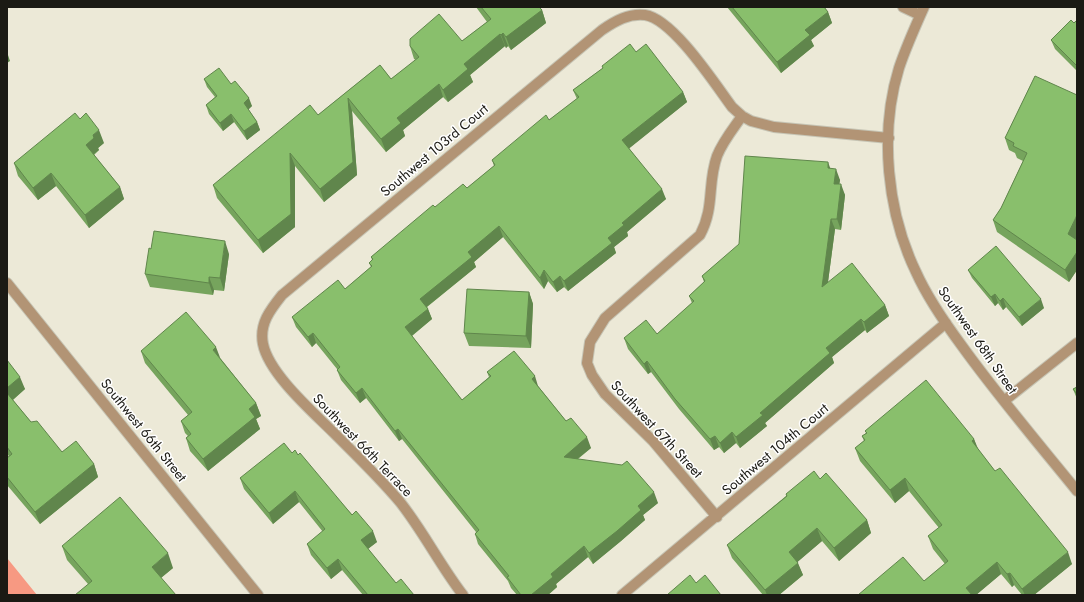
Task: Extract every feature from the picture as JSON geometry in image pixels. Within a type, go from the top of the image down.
[{"type":"street","points":[[903,7],[922,11]]},
{"type":"street","name":"Southwest 68th Street","points":[[922,11],[899,69],[890,117],[889,138],[892,187],[901,236],[916,273],[946,323],[1004,401],[1077,491]]},
{"type":"street","name":"Southwest 103rd Court","points":[[262,333],[264,321],[272,307],[282,295],[305,275],[602,30],[625,18],[636,15],[647,15],[661,22],[674,32],[732,107],[742,116]]},
{"type":"street","points":[[742,116],[751,121],[774,127],[889,138]]},
{"type":"street","name":"Southwest 67th Street","points":[[717,517],[653,441],[601,390],[587,363],[587,354],[590,342],[604,318],[700,235],[707,222],[711,208],[712,178],[717,157],[724,142],[742,116]]},
{"type":"street","name":"Southwest 66th Street","points":[[7,283],[258,595]]},
{"type":"street","name":"Southwest 104th Court","points":[[622,595],[717,517],[946,323]]},
{"type":"street","name":"Southwest 66th Terrace","points":[[262,333],[266,355],[273,367],[297,395],[383,482],[401,503],[462,595]]},
{"type":"street","points":[[1004,401],[1077,343]]},
{"type":"shaded area","points":[[7,558],[37,595],[7,595]]},
{"type":"building","points":[[481,7],[539,7],[542,10],[506,37],[503,33],[501,35],[500,34],[464,64],[468,69],[443,90],[439,84],[397,118],[401,123],[381,139],[348,98],[353,162],[320,189],[290,153],[291,214],[258,240],[213,185],[310,105],[318,115],[380,65],[391,79],[419,57],[410,46],[410,39],[439,14],[462,41],[491,19]]},
{"type":"building","points":[[732,7],[824,7],[828,12],[805,30],[810,35],[777,62]]},
{"type":"building","points":[[1071,20],[1074,23],[1077,20],[1077,66],[1051,40]]},
{"type":"building","points":[[630,44],[636,52],[646,44],[683,92],[622,140],[662,189],[622,223],[624,225],[608,238],[612,243],[564,281],[560,276],[553,282],[544,270],[540,278],[499,226],[468,252],[472,257],[420,299],[428,309],[405,327],[462,400],[491,376],[487,372],[514,351],[535,376],[532,379],[566,421],[571,418],[587,437],[564,457],[622,465],[627,461],[654,492],[638,506],[641,510],[589,553],[584,546],[551,574],[553,577],[531,595],[521,595],[507,577],[509,576],[475,534],[479,530],[398,429],[395,431],[362,388],[356,393],[337,370],[340,367],[313,333],[308,337],[292,317],[338,280],[345,289],[372,266],[369,263],[373,259],[371,257],[433,205],[435,207],[463,184],[467,188],[495,165],[492,160],[546,115],[549,120],[579,97],[573,90],[603,68],[602,66]]},
{"type":"building","points":[[219,68],[231,84],[235,81],[249,98],[244,103],[257,122],[244,131],[231,114],[220,123],[206,105],[217,96],[204,79]]},
{"type":"building","points":[[1035,76],[1077,95],[1077,215],[1068,234],[1077,240],[1077,252],[1065,270],[993,220],[1001,208],[1027,153],[1013,146],[1014,143],[1005,138]]},
{"type":"building","points":[[75,113],[80,119],[86,113],[99,130],[93,135],[94,138],[86,145],[120,187],[85,215],[51,173],[33,188],[14,163]]},
{"type":"building","points":[[745,156],[828,162],[828,168],[836,169],[834,184],[841,184],[837,219],[831,219],[822,287],[852,263],[885,305],[864,322],[861,319],[826,348],[830,353],[760,413],[763,415],[736,437],[732,432],[720,443],[715,436],[710,439],[675,399],[647,361],[644,364],[624,338],[646,320],[657,334],[694,301],[689,296],[705,281],[702,276],[739,244]]},
{"type":"building","points":[[154,231],[225,241],[220,278],[209,277],[209,283],[145,274],[149,248],[151,249]]},
{"type":"building","points":[[996,246],[1041,299],[1019,317],[1003,298],[1000,301],[995,294],[991,297],[968,270]]},
{"type":"building","points":[[467,289],[529,292],[526,336],[464,333]]},
{"type":"building","points":[[186,312],[216,347],[213,350],[256,403],[249,409],[255,417],[203,459],[186,438],[191,434],[181,421],[192,412],[141,351]]},
{"type":"building","points":[[7,360],[20,377],[7,388]]},
{"type":"building","points":[[926,380],[974,439],[972,441],[995,471],[1000,468],[1068,552],[1022,589],[1010,573],[1007,574],[997,562],[966,588],[972,595],[858,595],[903,557],[924,581],[948,561],[928,536],[942,525],[905,478],[890,490],[855,448],[865,440],[862,436],[867,433],[865,431]]},
{"type":"building","points":[[1077,387],[1077,394],[1073,389]]},
{"type":"building","points":[[7,393],[31,422],[37,421],[62,452],[76,441],[94,464],[35,512],[7,477],[7,458],[12,454],[7,447]]},
{"type":"building","points":[[284,443],[292,453],[295,450],[298,455],[300,453],[352,515],[356,511],[373,531],[361,540],[396,583],[401,579],[414,595],[368,595],[338,559],[327,568],[307,544],[325,529],[295,491],[269,513],[240,478]]},
{"type":"building","points":[[814,471],[820,479],[826,473],[867,520],[834,548],[817,528],[789,552],[798,563],[765,590],[727,545],[787,496],[786,494]]},
{"type":"building","points":[[120,497],[168,553],[152,567],[176,595],[75,595],[92,581],[62,546]]},
{"type":"building","points":[[690,575],[696,583],[705,575],[721,595],[667,595]]}]
